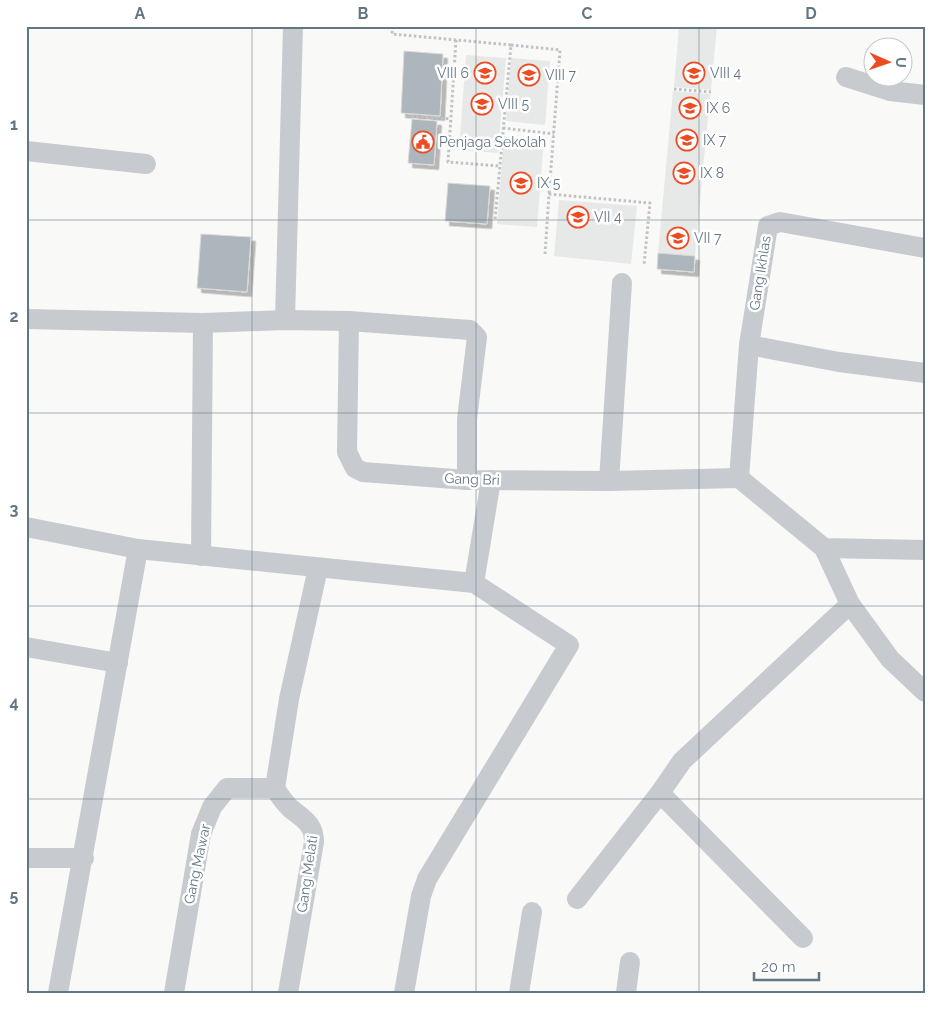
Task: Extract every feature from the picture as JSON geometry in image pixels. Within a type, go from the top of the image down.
[{"type":"street","points":[[285,320],[293,26]]},
{"type":"street","points":[[846,78],[890,91],[925,95]]},
{"type":"street","points":[[26,151],[146,164]]},
{"type":"street","name":"Gang Ikhlas","points":[[739,478],[749,345],[768,226],[774,223],[925,248]]},
{"type":"street","points":[[609,481],[622,283]]},
{"type":"street","points":[[26,319],[203,323],[285,320],[349,321],[470,330],[475,332],[477,337],[467,419],[467,480]]},
{"type":"street","name":"Gang Bri","points":[[349,321],[347,452],[354,468],[364,472],[467,480],[609,481],[739,478]]},
{"type":"street","points":[[201,556],[203,323]]},
{"type":"street","points":[[749,345],[839,362],[925,373]]},
{"type":"street","points":[[739,478],[824,548],[850,604],[890,659],[925,692]]},
{"type":"street","points":[[474,583],[491,480]]},
{"type":"street","points":[[26,527],[138,549],[474,583],[569,645],[427,879],[421,896],[404,993]]},
{"type":"street","points":[[824,548],[925,550]]},
{"type":"street","points":[[58,993],[84,858],[138,549]]},
{"type":"street","points":[[276,780],[289,699],[318,568]]},
{"type":"street","points":[[577,898],[688,755],[850,604]]},
{"type":"street","points":[[26,647],[118,663]]},
{"type":"street","name":"Gang Mawar","points":[[174,993],[201,834],[212,807],[227,788],[276,780]]},
{"type":"street","name":"Gang Melati","points":[[276,780],[289,807],[308,821],[314,831],[314,842],[288,993]]},
{"type":"street","points":[[660,793],[803,938]]},
{"type":"street","points":[[26,858],[84,858]]},
{"type":"street","points":[[518,993],[532,912]]},
{"type":"street","points":[[626,993],[630,962]]},
{"type":"path","points":[[393,26],[392,34],[560,50],[545,254]]},
{"type":"path","points":[[456,40],[448,162],[500,166]]},
{"type":"path","points":[[495,220],[511,45]]},
{"type":"path","points":[[674,89],[711,92]]},
{"type":"path","points":[[411,116],[451,120]]},
{"type":"path","points":[[503,128],[554,134]]},
{"type":"path","points":[[549,194],[650,202],[644,265]]},
{"type":"shaded area","points":[[679,26],[717,26],[711,90],[674,87]]},
{"type":"shaded area","points":[[466,55],[506,58],[498,153],[459,150]]},
{"type":"shaded area","points":[[511,58],[550,61],[545,125],[506,121]]},
{"type":"shaded area","points":[[673,91],[710,94],[695,256],[658,253]]},
{"type":"shaded area","points":[[504,136],[544,139],[537,227],[497,224]]},
{"type":"shaded area","points":[[559,200],[637,206],[631,264],[554,256]]},
{"type":"building","points":[[404,51],[443,54],[440,116],[401,113]]},
{"type":"building","name":"Penjaga Sekolah","points":[[412,119],[437,121],[434,165],[408,163]]},
{"type":"building","points":[[448,183],[490,186],[487,224],[445,221]]},
{"type":"building","points":[[201,234],[251,237],[247,292],[197,288]]},
{"type":"building","points":[[658,253],[695,256],[694,272],[657,269]]},
{"type":"place","name":"VIII 6","points":[[485,73]]},
{"type":"place","name":"VIII 4","points":[[694,73]]},
{"type":"place","name":"VIII 7","points":[[529,75]]},
{"type":"place","name":"VIII 5","points":[[482,104]]},
{"type":"place","name":"IX 6","points":[[690,108]]},
{"type":"place","name":"IX 7","points":[[687,140]]},
{"type":"place","name":"Penjaga Sekolah","points":[[423,142]]},
{"type":"place","name":"IX 8","points":[[684,173]]},
{"type":"place","name":"IX 5","points":[[521,183]]},
{"type":"place","name":"VII 4","points":[[578,217]]},
{"type":"place","name":"VII 7","points":[[678,238]]}]
